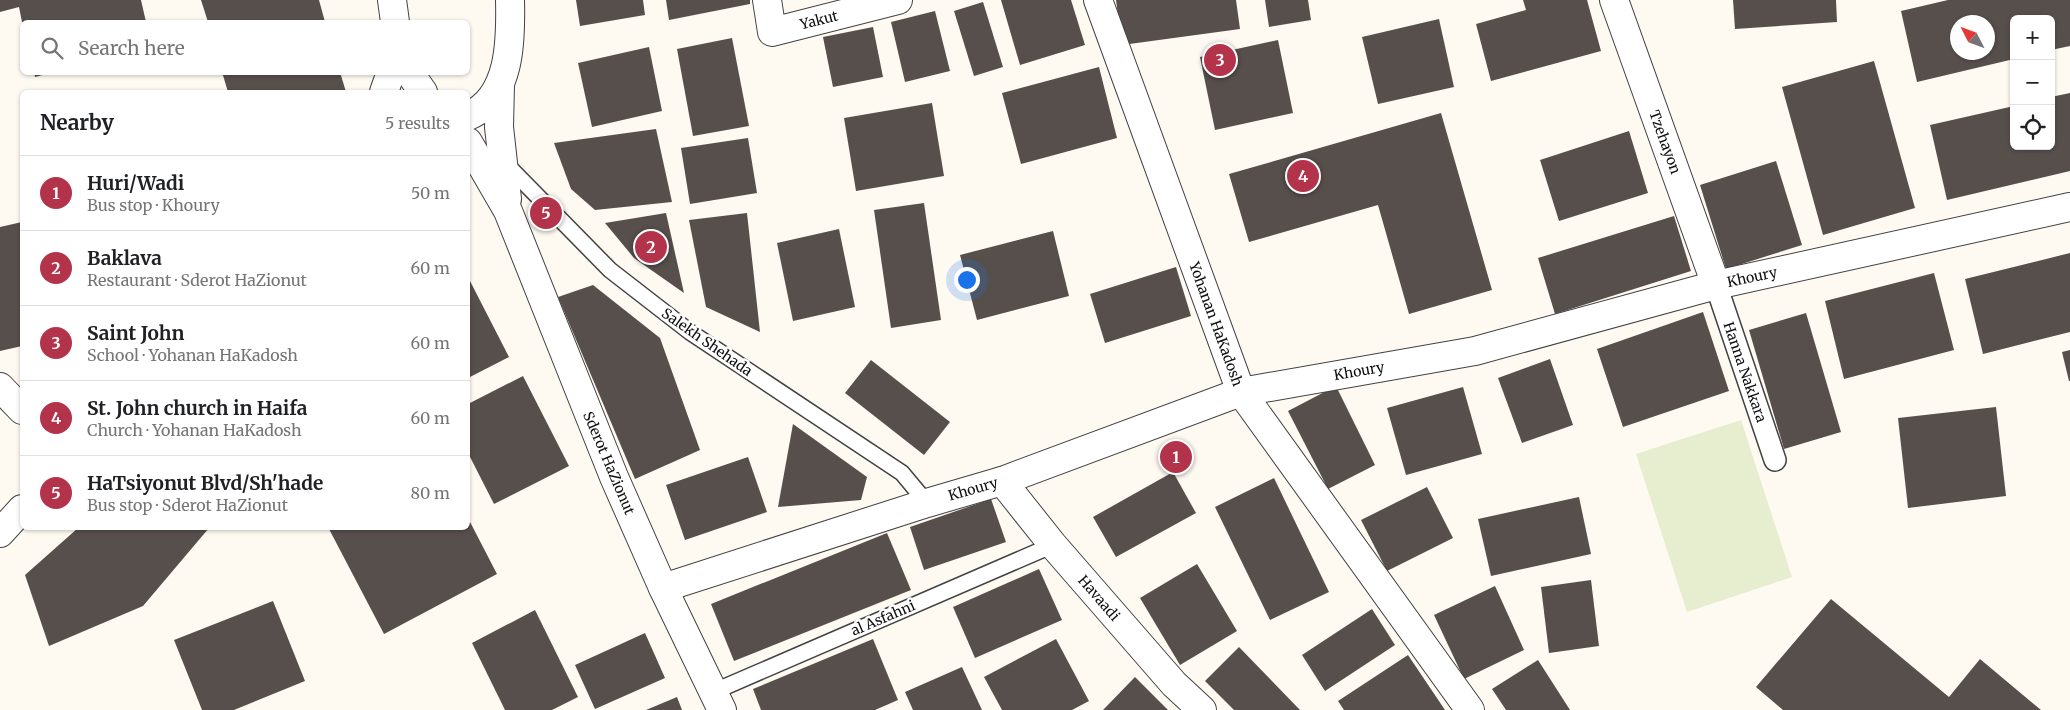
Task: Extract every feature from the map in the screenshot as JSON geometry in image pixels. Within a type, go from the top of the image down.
[{"type":"street","points":[[392,0],[395,20]]},
{"type":"street","points":[[470,115],[490,101],[500,85],[506,62],[511,27],[510,0]]},
{"type":"street","name":"Yakut","points":[[767,0],[772,32],[898,0]]},
{"type":"street","name":"Yohanan HaKadosh","points":[[1098,0],[1241,392],[1470,710]]},
{"type":"street","name":"Tzehayon","points":[[1614,0],[1716,285]]},
{"type":"street","points":[[385,90],[390,75]]},
{"type":"street","points":[[411,75],[422,90]]},
{"type":"street","name":"Sderot HaZionut","points":[[500,85],[499,127],[508,211]]},
{"type":"street","name":"Sderot HaZionut","points":[[470,145],[508,211],[614,477],[663,588],[717,701]]},
{"type":"street","name":"Khoury","points":[[663,588],[927,503],[1002,481],[1241,392],[1475,352],[1716,285],[2070,207]]},
{"type":"street","name":"Hanna Nakkara","points":[[1716,285],[1775,460]]},
{"type":"street","points":[[0,387],[20,408]]},
{"type":"street","name":"Havaadi","points":[[1002,481],[1053,545],[1174,684],[1202,710]]},
{"type":"street","points":[[0,533],[20,511]]},
{"type":"lane","name":"Salekh Shehada","points":[[502,161],[610,270],[690,332],[902,473],[927,503]]},
{"type":"lane","name":"al Asfahni","points":[[717,701],[1053,545]]},
{"type":"green space","points":[[1741,420],[1792,577],[1687,612],[1636,454]]},
{"type":"building","points":[[0,0],[141,0],[146,20],[22,20],[19,7],[0,12]]},
{"type":"building","points":[[201,0],[319,0],[324,20],[207,20]]},
{"type":"building","points":[[576,0],[643,0],[645,15],[580,26]]},
{"type":"building","points":[[666,0],[750,0],[750,4],[669,20]]},
{"type":"building","points":[[1001,0],[1071,0],[1085,45],[1020,65]]},
{"type":"building","points":[[1116,0],[1236,0],[1240,29],[1122,45]]},
{"type":"building","points":[[1265,0],[1308,0],[1311,20],[1269,27]]},
{"type":"building","points":[[1523,0],[1587,0],[1601,51],[1491,81],[1476,24],[1526,10]]},
{"type":"building","points":[[1733,0],[1836,0],[1837,22],[1735,29]]},
{"type":"building","points":[[1948,0],[2070,0],[2070,46],[2055,49],[2055,15],[2010,15],[2010,60],[1917,82],[1901,11]]},
{"type":"building","points":[[983,2],[1003,67],[974,76],[954,11]]},
{"type":"building","points":[[935,11],[950,71],[905,82],[891,22]]},
{"type":"building","points":[[1439,19],[1454,87],[1378,104],[1362,37]]},
{"type":"building","points":[[873,27],[883,77],[833,87],[823,37]]},
{"type":"building","points":[[732,38],[749,126],[693,136],[677,49]]},
{"type":"building","points":[[1278,40],[1293,113],[1215,130],[1200,57]]},
{"type":"building","points":[[649,47],[662,111],[592,127],[578,63]]},
{"type":"building","points":[[1874,61],[1915,208],[1823,235],[1782,87]]},
{"type":"building","points":[[1099,67],[1117,138],[1021,164],[1002,93]]},
{"type":"building","points":[[223,75],[341,75],[345,90],[227,90]]},
{"type":"building","points":[[2070,93],[2070,171],[1947,200],[1930,125],[2010,107],[2010,150],[2055,150],[2055,96]]},
{"type":"building","points":[[932,103],[944,176],[856,191],[844,118]]},
{"type":"building","points":[[1441,113],[1492,290],[1409,314],[1378,205],[1249,242],[1229,174]]},
{"type":"building","points":[[656,129],[672,202],[595,210],[571,189],[554,143]]},
{"type":"building","points":[[1629,131],[1648,193],[1559,221],[1540,160]]},
{"type":"building","points":[[748,138],[757,193],[690,204],[681,148]]},
{"type":"building","points":[[1776,161],[1802,245],[1726,269],[1700,185]]},
{"type":"building","points":[[924,203],[941,320],[891,328],[874,210]]},
{"type":"building","points":[[666,213],[684,293],[634,258],[605,223]]},
{"type":"building","points":[[747,213],[760,332],[706,307],[689,220]]},
{"type":"building","points":[[1674,216],[1691,271],[1555,314],[1538,258]]},
{"type":"building","points":[[20,222],[20,346],[0,351],[0,227]]},
{"type":"building","points":[[839,229],[855,307],[793,321],[777,243]]},
{"type":"building","points":[[1053,231],[1069,296],[977,320],[960,255]]},
{"type":"building","points":[[2070,253],[2070,332],[1983,354],[1965,279]]},
{"type":"building","points":[[1176,267],[1191,316],[1105,343],[1090,294]]},
{"type":"building","points":[[1934,273],[1954,350],[1844,379],[1825,301]]},
{"type":"building","points":[[470,281],[509,357],[470,377]]},
{"type":"building","points":[[593,285],[660,338],[700,450],[635,479],[558,297]]},
{"type":"building","points":[[1703,312],[1729,391],[1623,427],[1597,349]]},
{"type":"building","points":[[1806,313],[1841,432],[1784,449],[1749,330]]},
{"type":"building","points":[[2070,350],[2070,381],[2069,381],[2062,352]]},
{"type":"building","points":[[1550,359],[1573,425],[1522,443],[1498,378]]},
{"type":"building","points":[[871,360],[950,422],[924,455],[845,393]]},
{"type":"building","points":[[523,376],[569,466],[494,504],[470,457],[470,403]]},
{"type":"building","points":[[1336,386],[1375,465],[1328,489],[1288,411]]},
{"type":"building","points":[[1463,387],[1482,454],[1406,475],[1387,408]]},
{"type":"building","points":[[1996,407],[2006,496],[1908,508],[1898,418]]},
{"type":"building","points":[[793,424],[867,477],[861,500],[778,507]]},
{"type":"building","points":[[748,457],[767,512],[685,540],[666,485]]},
{"type":"building","points":[[1173,472],[1196,513],[1116,557],[1093,517]]},
{"type":"building","points":[[1274,478],[1329,592],[1270,620],[1215,507]]},
{"type":"building","points":[[1427,487],[1453,538],[1387,571],[1361,520]]},
{"type":"building","points":[[1579,497],[1591,554],[1491,576],[1478,519]]},
{"type":"building","points":[[991,499],[1006,542],[924,570],[910,527]]},
{"type":"building","points":[[470,522],[497,574],[384,634],[330,530],[470,530]]},
{"type":"building","points":[[76,530],[207,530],[143,606],[49,646],[25,575]]},
{"type":"building","points":[[887,533],[911,590],[734,661],[711,604]]},
{"type":"building","points":[[1197,564],[1237,631],[1180,665],[1140,598]]},
{"type":"building","points":[[1039,569],[1062,620],[975,658],[953,607]]},
{"type":"building","points":[[1591,580],[1599,646],[1549,653],[1541,587]]},
{"type":"building","points":[[1495,586],[1524,650],[1464,679],[1434,615]]},
{"type":"building","points":[[1831,599],[1949,697],[1980,659],[2041,710],[1783,710],[1756,687]]},
{"type":"building","points":[[273,601],[305,681],[234,710],[202,710],[174,640]]},
{"type":"building","points":[[1372,609],[1395,645],[1325,691],[1302,655]]},
{"type":"building","points":[[535,610],[578,697],[552,710],[505,710],[472,643]]},
{"type":"building","points":[[645,633],[665,678],[595,709],[575,665]]},
{"type":"building","points":[[873,639],[898,700],[875,710],[761,710],[753,689]]},
{"type":"building","points":[[1056,639],[1089,701],[1072,710],[1002,710],[984,677]]},
{"type":"building","points":[[1239,647],[1300,710],[1234,710],[1205,681]]},
{"type":"building","points":[[1408,655],[1445,710],[1344,710],[1338,701]]},
{"type":"building","points":[[1538,660],[1570,710],[1506,710],[1492,689]]},
{"type":"building","points":[[962,667],[982,710],[913,710],[905,692]]},
{"type":"building","points":[[1135,677],[1168,710],[1103,710]]},
{"type":"building","points":[[677,697],[682,710],[646,710]]},
{"type":"place","name":"Saint John","points":[[1220,60]]},
{"type":"place","name":"St. John church in Haifa","points":[[1303,176]]},
{"type":"place","name":"HaTsiyonut Blvd/Sh'hade","points":[[546,213]]},
{"type":"place","name":"Baklava","points":[[651,247]]},
{"type":"place","name":"Huri/Wadi","points":[[1176,457]]}]
